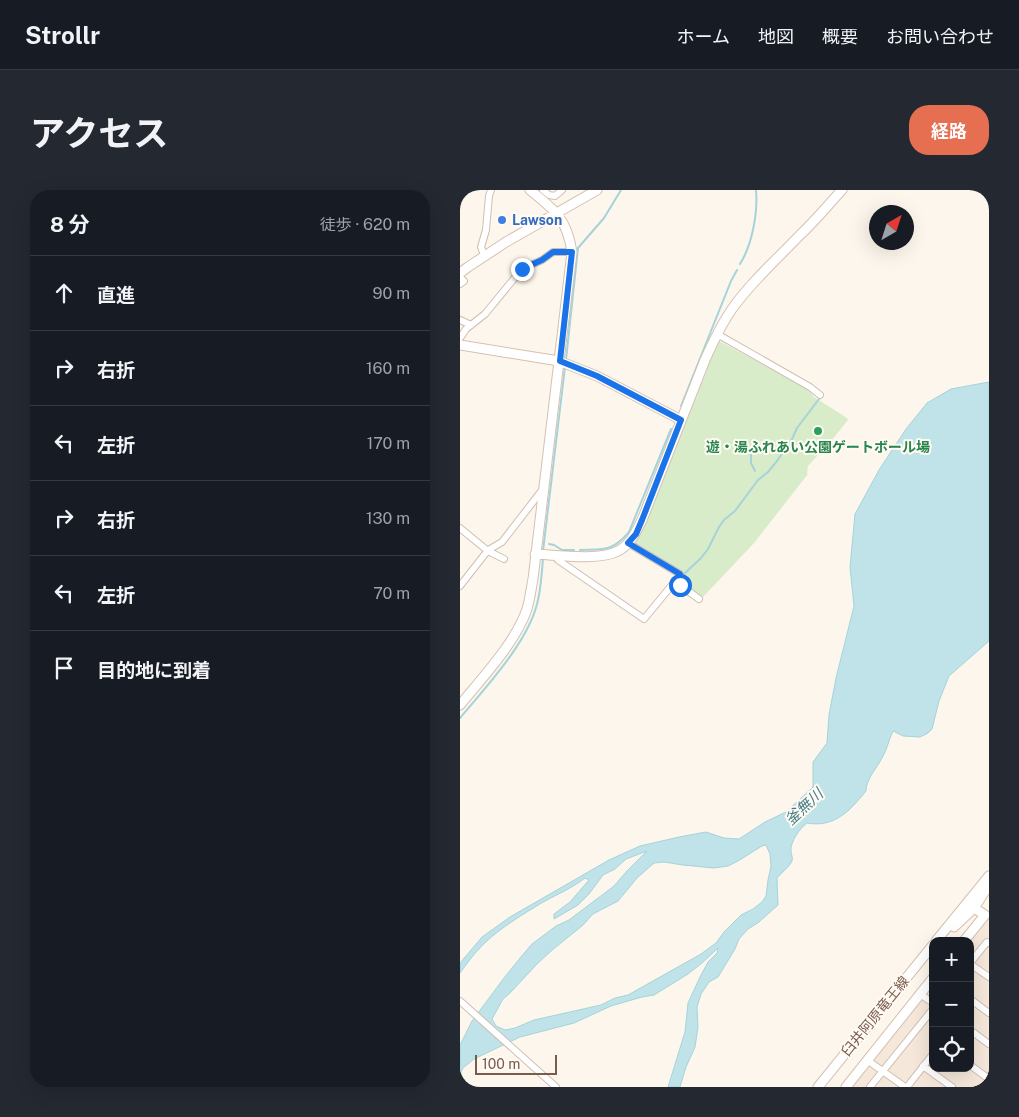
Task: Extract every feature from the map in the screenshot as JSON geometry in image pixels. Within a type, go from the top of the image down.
[{"type":"street","points":[[484,255],[481,247],[486,230],[491,190]]},
{"type":"street","points":[[543,190],[549,195],[555,196],[562,190]]},
{"type":"street","points":[[460,284],[464,281],[460,275],[484,255],[597,190]]},
{"type":"street","points":[[535,554],[610,555],[619,551],[636,534],[717,334],[744,294],[842,190]]},
{"type":"street","points":[[460,705],[503,651],[519,625],[530,596],[572,252],[565,225],[556,212],[533,191]]},
{"type":"street","points":[[460,338],[466,329],[485,314],[522,269],[542,260],[553,252],[572,252]]},
{"type":"street","points":[[460,320],[471,325]]},
{"type":"street","points":[[717,334],[810,387],[820,395]]},
{"type":"street","points":[[460,345],[560,361],[597,376],[681,420]]},
{"type":"street","points":[[460,586],[488,551],[502,542],[544,488]]},
{"type":"street","points":[[460,528],[488,551],[504,559]]},
{"type":"street","points":[[628,543],[680,574],[680,585],[699,599]]},
{"type":"street","points":[[554,555],[558,560],[644,619],[672,584]]},
{"type":"street","points":[[939,937],[989,876]]},
{"type":"street","points":[[944,937],[974,908],[989,885]]},
{"type":"street","points":[[968,937],[988,915],[974,908]]},
{"type":"street","points":[[974,958],[987,942],[989,943]]},
{"type":"street","name":"臼井阿原竜王線","points":[[818,1087],[929,950]]},
{"type":"street","points":[[974,966],[989,977]]},
{"type":"street","points":[[846,1087],[930,982]]},
{"type":"street","points":[[920,994],[929,1000]]},
{"type":"street","points":[[460,1001],[556,1087]]},
{"type":"street","points":[[974,1002],[989,1013]]},
{"type":"street","points":[[870,1087],[929,1014]]},
{"type":"street","points":[[974,1033],[989,1044]]},
{"type":"street","points":[[867,1060],[906,1087],[929,1059]]},
{"type":"street","points":[[923,1066],[952,1087]]},
{"type":"street","points":[[974,1068],[989,1079]]},
{"type":"shaded area","points":[[989,912],[989,1087],[846,1087],[929,986],[929,1072],[974,1072],[974,937],[968,937]]},
{"type":"green space","points":[[719,341],[809,390],[814,397],[848,420],[808,466],[808,474],[754,543],[702,598],[681,583],[683,577],[635,544],[709,361]]},
{"type":"water","name":"釜無川","points":[[989,382],[989,641],[949,676],[939,701],[932,729],[928,733],[920,737],[903,736],[893,731],[884,755],[868,782],[866,791],[854,805],[833,820],[817,824],[807,823],[801,828],[791,847],[792,861],[777,878],[778,905],[748,929],[739,939],[718,977],[709,982],[701,994],[697,1007],[698,1027],[695,1047],[680,1087],[668,1087],[685,1032],[688,1003],[708,962],[717,953],[718,948],[688,974],[654,995],[611,1006],[574,1023],[520,1037],[474,1059],[463,1068],[460,1074],[460,1045],[472,1021],[520,958],[532,944],[556,926],[569,920],[614,886],[647,851],[626,859],[615,869],[603,875],[578,905],[554,919],[554,914],[570,902],[589,880],[585,878],[521,916],[485,943],[460,973],[460,963],[482,937],[510,917],[609,860],[640,846],[706,832],[724,838],[739,839],[765,822],[786,812],[813,787],[813,762],[827,743],[829,715],[836,678],[854,606],[850,567],[855,514],[879,470],[906,429],[927,403],[951,389]],"holes":[[[766,845],[770,854],[771,866],[766,896],[762,902],[741,915],[716,943],[701,954],[628,995],[615,998],[601,1005],[534,1020],[515,1028],[505,1030],[496,1026],[492,1019],[503,999],[537,964],[583,925],[593,914],[618,901],[637,878],[654,863],[664,862],[714,868],[728,866],[762,846]]]},
{"type":"waterway","points":[[566,360],[578,248],[604,218],[621,190]]},
{"type":"waterway","points":[[740,264],[748,248],[753,228],[756,190]]},
{"type":"waterway","points":[[681,406],[737,270]]},
{"type":"waterway","points":[[543,551],[565,367]]},
{"type":"waterway","points":[[683,575],[708,549],[724,520],[735,511],[758,480],[777,461],[797,428],[819,399]]},
{"type":"waterway","points":[[580,550],[607,548],[618,543],[629,532],[671,429]]},
{"type":"waterway","points":[[747,447],[751,454],[751,463],[755,471]]},
{"type":"waterway","points":[[549,544],[562,550],[574,550]]},
{"type":"waterway","points":[[460,718],[494,678],[517,647],[526,631],[538,600],[543,558]]},
{"type":"place","name":"Lawson","points":[[502,220]]},
{"type":"place","name":"遊・湯ふれあい公園ゲートボール場","points":[[818,431]]},
{"type":"route","points":[[522,269],[542,260],[553,252],[572,252],[560,361],[597,376],[681,420],[636,534],[628,543],[680,574],[680,585]]}]
